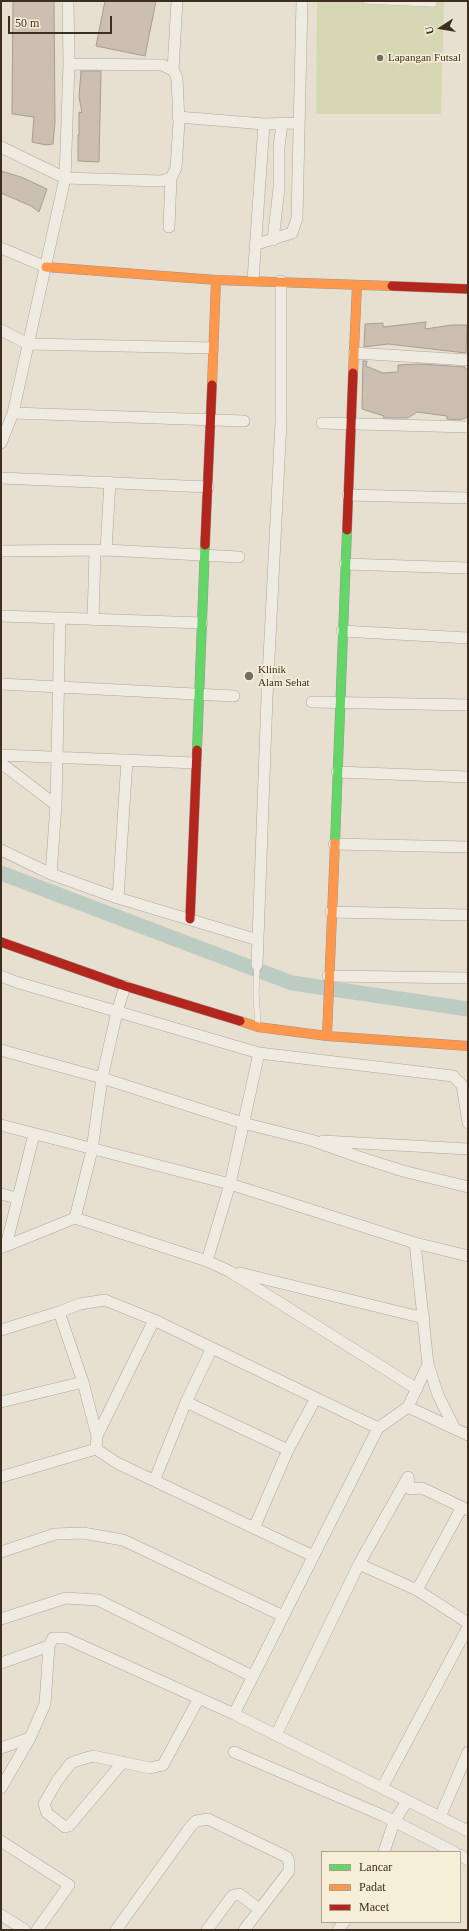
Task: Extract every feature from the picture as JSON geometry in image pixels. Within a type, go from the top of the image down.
[{"type":"street","points":[[1,443],[13,413],[65,178],[69,64],[68,1]]},
{"type":"street","points":[[170,227],[171,178],[176,168],[179,122],[177,78],[173,70],[177,1]]},
{"type":"street","points":[[257,244],[273,240],[292,232],[297,218],[302,1]]},
{"type":"street","points":[[69,64],[162,65],[173,70]]},
{"type":"street","points":[[178,117],[264,124],[298,123]]},
{"type":"street","points":[[253,280],[257,244],[264,124]]},
{"type":"street","points":[[273,240],[279,188],[279,147],[282,124]]},
{"type":"street","points":[[1,147],[65,178],[161,181],[171,178]]},
{"type":"street","points":[[1,248],[46,267],[216,280],[253,280],[468,289]]},
{"type":"street","points":[[190,919],[216,280]]},
{"type":"street","points":[[257,965],[267,690],[280,422],[281,281]]},
{"type":"street","points":[[327,1036],[329,996],[328,978],[357,285]]},
{"type":"street","points":[[1,330],[28,344],[213,348]]},
{"type":"street","points":[[354,353],[468,360]]},
{"type":"street","points":[[13,413],[244,421]]},
{"type":"street","points":[[322,423],[468,427]]},
{"type":"street","points":[[1,478],[208,486]]},
{"type":"street","points":[[94,620],[110,482]]},
{"type":"street","points":[[348,495],[468,498]]},
{"type":"street","points":[[1,551],[101,550],[239,557]]},
{"type":"street","points":[[345,564],[468,568]]},
{"type":"street","points":[[1,616],[202,623]]},
{"type":"street","points":[[51,874],[58,757],[60,619]]},
{"type":"street","points":[[342,631],[468,638]]},
{"type":"street","points":[[1,684],[234,696]]},
{"type":"street","points":[[312,702],[468,706]]},
{"type":"street","points":[[1,755],[196,763]]},
{"type":"street","points":[[118,898],[127,760]]},
{"type":"street","points":[[1,763],[56,805]]},
{"type":"street","points":[[337,772],[468,777]]},
{"type":"street","points":[[334,844],[468,847]]},
{"type":"street","points":[[1,850],[51,874],[118,898],[258,940]]},
{"type":"street","points":[[331,912],[468,914]]},
{"type":"street","points":[[1,942],[125,986],[258,1026],[327,1036],[468,1046]]},
{"type":"street","points":[[1,976],[16,982],[260,1054],[452,1076],[462,1085],[468,1123]]},
{"type":"street","points":[[328,978],[468,978]]},
{"type":"street","points":[[75,1218],[92,1150],[102,1078],[117,1012],[125,986]]},
{"type":"street","points":[[1,1050],[102,1078],[243,1123],[311,1140],[388,1166],[468,1187]]},
{"type":"street","points":[[208,1261],[230,1184],[260,1054]]},
{"type":"street","points":[[1,1125],[92,1150],[230,1184],[415,1243],[468,1256]]},
{"type":"street","points":[[3,1247],[34,1134]]},
{"type":"street","points":[[311,1140],[468,1149]]},
{"type":"street","points":[[1,1194],[17,1198]]},
{"type":"street","points":[[3,1247],[75,1218],[208,1261],[229,1271],[418,1389]]},
{"type":"street","points":[[415,1243],[428,1364],[438,1395],[455,1428]]},
{"type":"street","points":[[229,1271],[424,1318]]},
{"type":"street","points":[[1,1330],[80,1304],[106,1300],[154,1320],[378,1428]]},
{"type":"street","points":[[59,1312],[83,1382],[97,1436],[96,1449]]},
{"type":"street","points":[[97,1436],[154,1320]]},
{"type":"street","points":[[155,1480],[186,1402],[212,1348]]},
{"type":"street","points":[[234,1714],[378,1428],[408,1407],[412,1395],[418,1389],[428,1364]]},
{"type":"street","points":[[1,1402],[83,1382]]},
{"type":"street","points":[[254,1528],[288,1450],[316,1398]]},
{"type":"street","points":[[186,1402],[288,1450]]},
{"type":"street","points":[[408,1407],[468,1435]]},
{"type":"street","points":[[1,1478],[96,1449],[118,1463],[313,1556]]},
{"type":"street","points":[[276,1735],[360,1564],[408,1477],[410,1489],[422,1488],[465,1508],[417,1590]]},
{"type":"street","points":[[1,1552],[56,1534],[83,1533],[123,1540],[283,1616]]},
{"type":"street","points":[[360,1564],[417,1590],[468,1623]]},
{"type":"street","points":[[1,1619],[66,1598],[98,1600],[252,1676]]},
{"type":"street","points":[[382,1788],[468,1627]]},
{"type":"street","points":[[1,1788],[30,1738],[45,1704],[49,1646],[52,1638],[65,1638],[234,1714],[468,1831]]},
{"type":"street","points":[[1,1663],[49,1646]]},
{"type":"street","points":[[123,1762],[69,1826],[65,1827],[47,1813],[44,1804],[57,1781],[71,1763],[93,1756],[123,1762],[150,1768],[163,1765],[199,1698]]},
{"type":"street","points":[[1,1748],[30,1738]]},
{"type":"street","points":[[234,1752],[384,1816],[452,1851]]},
{"type":"street","points":[[440,1817],[468,1752]]},
{"type":"street","points":[[384,1851],[394,1822],[407,1801]]},
{"type":"street","points":[[116,1930],[196,1820],[208,1819],[287,1857],[289,1871],[244,1930]]},
{"type":"street","points":[[1,1841],[69,1886],[37,1930]]},
{"type":"street","points":[[207,1930],[232,1896],[239,1894],[259,1909]]},
{"type":"street","points":[[1,1915],[25,1930]]},
{"type":"lane","points":[[366,1],[434,4]]},
{"type":"lane","points":[[257,965],[256,993],[258,1026]]},
{"type":"green space","name":"Lapangan Futsal","points":[[317,1],[444,1],[441,114],[316,114]]},
{"type":"building","points":[[13,1],[54,1],[55,122],[53,144],[46,145],[32,142],[34,117],[12,114]]},
{"type":"building","points":[[105,1],[156,1],[145,56],[96,46]]},
{"type":"building","points":[[81,71],[101,71],[99,162],[78,161],[79,112],[82,113],[79,97]]},
{"type":"building","points":[[1,171],[21,177],[47,189],[39,212],[31,206],[1,193]]},
{"type":"building","points":[[426,322],[425,329],[452,325],[467,325],[466,353],[388,344],[364,347],[365,324],[383,323],[383,327]]},
{"type":"building","points":[[363,361],[367,361],[366,366],[383,373],[398,372],[398,365],[421,364],[465,367],[465,369],[468,369],[468,417],[460,420],[447,419],[447,416],[417,412],[408,418],[383,418],[384,416],[362,409]]},
{"type":"waterway","points":[[1,873],[292,983],[468,1009]]},
{"type":"traffic: fast","points":[[335,843],[347,530]]},
{"type":"traffic: fast","points":[[197,750],[205,545]]},
{"type":"traffic: slow","points":[[46,267],[216,280],[392,286]]},
{"type":"traffic: slow","points":[[212,385],[216,280]]},
{"type":"traffic: slow","points":[[353,373],[357,285]]},
{"type":"traffic: slow","points":[[327,1036],[335,843]]},
{"type":"traffic: slow","points":[[240,1021],[258,1027],[327,1036],[468,1046]]},
{"type":"traffic: jam","points":[[392,286],[468,289]]},
{"type":"traffic: jam","points":[[347,530],[353,373]]},
{"type":"traffic: jam","points":[[205,545],[212,385]]},
{"type":"traffic: jam","points":[[190,919],[197,750]]},
{"type":"traffic: jam","points":[[1,942],[125,986],[240,1021]]},
{"type":"place","name":"Lapangan Futsal","points":[[380,58]]},
{"type":"place","name":"Klinik Alam Sehat","points":[[249,676]]}]
